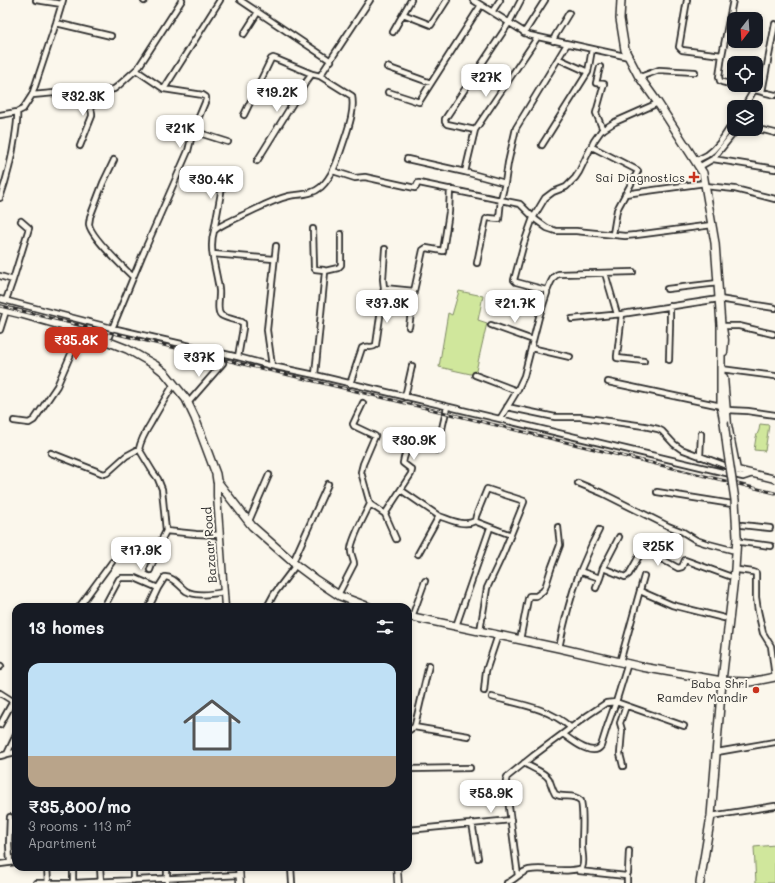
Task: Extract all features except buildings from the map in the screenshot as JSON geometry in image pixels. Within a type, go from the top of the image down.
[{"type":"main road","points":[[621,0],[620,20],[625,50],[640,77],[703,173],[715,243],[722,326],[722,370],[726,447],[735,500],[739,540],[722,681],[711,816],[700,883]]},
{"type":"main road","points":[[3,310],[80,331],[107,341],[127,349],[155,365],[165,373],[188,403],[195,418],[217,481],[252,526],[316,580],[338,595],[359,603]]},
{"type":"main road","points":[[412,616],[620,662],[722,681],[750,682],[775,677]]},
{"type":"street","points":[[0,115],[17,112],[23,109],[32,95],[62,2],[36,0]]},
{"type":"street","points":[[32,95],[66,92],[94,92],[114,89],[136,70],[182,0]]},
{"type":"street","points":[[164,89],[220,0]]},
{"type":"street","points":[[240,0],[331,61]]},
{"type":"street","points":[[320,76],[370,0]]},
{"type":"street","points":[[393,32],[411,0]]},
{"type":"street","points":[[403,14],[431,25],[447,0]]},
{"type":"street","points":[[473,0],[524,33],[537,38],[629,57]]},
{"type":"street","points":[[492,12],[500,0]]},
{"type":"street","points":[[475,130],[446,124],[445,119],[509,23],[521,0]]},
{"type":"street","points":[[524,33],[545,0]]},
{"type":"street","points":[[687,0],[679,47],[682,50],[722,55]]},
{"type":"street","points":[[727,83],[720,81],[719,77],[733,0]]},
{"type":"street","points":[[388,92],[419,102],[481,5]]},
{"type":"street","points":[[244,34],[258,12]]},
{"type":"street","points":[[553,41],[569,13]]},
{"type":"street","points":[[56,23],[111,36]]},
{"type":"street","points":[[763,87],[775,24]]},
{"type":"street","points":[[465,172],[475,130],[537,38]]},
{"type":"street","points":[[477,263],[486,219],[498,220],[516,128],[567,44]]},
{"type":"street","points":[[542,145],[588,72],[592,50]]},
{"type":"street","points":[[214,231],[224,224],[276,200],[311,193],[323,186],[333,171],[348,127],[353,102],[352,96],[320,76],[273,58],[244,115]]},
{"type":"street","points":[[558,58],[588,72]]},
{"type":"street","points":[[387,67],[431,83]]},
{"type":"street","points":[[600,67],[596,83],[604,84],[596,113],[603,130]]},
{"type":"street","points":[[107,341],[188,151],[193,131],[206,100],[205,96],[164,89],[136,70]]},
{"type":"street","points":[[640,77],[659,70],[695,72]]},
{"type":"street","points":[[257,161],[312,74]]},
{"type":"street","points":[[80,146],[92,116],[90,109],[94,92]]},
{"type":"street","points":[[762,92],[775,95]]},
{"type":"street","points":[[547,291],[516,282],[514,280],[524,243],[533,218],[545,198],[566,187],[575,178],[594,141],[603,130],[615,122],[658,103]]},
{"type":"street","points":[[0,198],[11,163],[18,116],[17,112]]},
{"type":"street","points":[[713,159],[733,134],[740,129],[775,133]]},
{"type":"street","points":[[193,131],[228,142]]},
{"type":"street","points":[[697,164],[713,150],[727,132]]},
{"type":"street","points":[[592,147],[637,170],[637,173],[617,210],[613,234]]},
{"type":"street","points":[[407,159],[505,183]]},
{"type":"street","points":[[697,164],[713,159],[775,169]]},
{"type":"street","points":[[114,160],[103,183],[89,223],[98,239],[133,277]]},
{"type":"street","points":[[333,171],[355,178],[365,178],[414,188],[416,188],[419,183],[502,199],[524,206],[533,218],[547,228],[556,231],[576,231],[625,236],[712,225]]},
{"type":"street","points":[[225,174],[212,238],[213,254],[219,292],[219,312],[221,315],[242,322],[243,324],[238,357]]},
{"type":"street","points":[[625,194],[705,185],[735,189],[775,198]]},
{"type":"street","points":[[408,327],[423,250],[426,248],[443,251],[448,227],[450,189]]},
{"type":"street","points":[[6,300],[29,228],[21,221]]},
{"type":"street","points":[[313,229],[314,267],[315,269],[325,271],[338,268],[341,265],[341,234]]},
{"type":"street","points":[[272,366],[267,330],[276,246]]},
{"type":"street","points":[[350,384],[363,346],[373,347],[376,345],[384,288],[383,279],[386,249]]},
{"type":"street","points":[[213,254],[274,259]]},
{"type":"street","points":[[315,375],[325,271]]},
{"type":"street","points":[[500,419],[524,376],[547,291],[556,275],[633,272]]},
{"type":"street","points":[[605,273],[619,314],[617,356],[618,358],[644,361]]},
{"type":"street","points":[[0,276],[13,280]]},
{"type":"street","points":[[667,290],[718,283]]},
{"type":"street","points":[[384,288],[414,291]]},
{"type":"street","points":[[0,299],[112,328],[743,477],[753,474]]},
{"type":"street","points":[[572,319],[619,314],[719,299],[775,308]]},
{"type":"street","points":[[669,360],[670,306]]},
{"type":"street","points":[[0,330],[3,310]]},
{"type":"street","points":[[491,325],[533,340]]},
{"type":"street","points":[[722,326],[739,326],[773,334]]},
{"type":"street","points":[[14,421],[28,423],[34,420],[57,386],[80,331]]},
{"type":"street","points":[[531,348],[570,357]]},
{"type":"street","points":[[188,403],[223,363]]},
{"type":"street","points":[[405,397],[412,366]]},
{"type":"street","points":[[722,370],[775,376]]},
{"type":"street","points":[[474,375],[517,391]]},
{"type":"street","points":[[608,382],[724,408],[775,415]]},
{"type":"street","points":[[150,570],[166,531],[162,489],[158,479],[139,449],[145,433],[174,384]]},
{"type":"street","points":[[338,595],[354,564],[351,553],[352,542],[370,504],[362,472],[363,464],[375,436],[354,426],[353,424],[363,403]]},
{"type":"street","points":[[437,450],[447,407]]},
{"type":"street","points":[[507,407],[555,417],[580,417],[658,429],[662,431],[677,447],[700,457],[737,470],[775,479]]},
{"type":"street","points":[[724,408],[737,470]]},
{"type":"street","points":[[700,457],[701,434]]},
{"type":"street","points":[[385,514],[412,472],[412,470],[403,462],[409,442]]},
{"type":"street","points":[[50,453],[104,474],[126,456],[139,449]]},
{"type":"street","points":[[248,521],[270,475]]},
{"type":"street","name":"Bazaar Road","points":[[217,481],[225,603]]},
{"type":"street","points":[[578,483],[683,532],[696,540],[732,550]]},
{"type":"street","points":[[269,603],[295,563],[328,484]]},
{"type":"street","points":[[476,521],[476,516],[486,488],[524,501],[511,535],[487,588],[480,631]]},
{"type":"street","points":[[401,490],[439,516],[465,524],[476,521]]},
{"type":"street","points":[[657,492],[732,504]]},
{"type":"street","points":[[370,504],[385,514],[396,539]]},
{"type":"street","points":[[418,554],[439,516]]},
{"type":"street","points":[[476,521],[490,528],[511,535]]},
{"type":"street","points":[[742,525],[770,528]]},
{"type":"street","points":[[520,640],[529,596],[536,596],[543,591],[560,545],[558,527]]},
{"type":"street","points":[[456,626],[490,528]]},
{"type":"street","points":[[559,648],[570,598],[589,550],[599,530]]},
{"type":"street","points":[[166,531],[220,535]]},
{"type":"street","points":[[596,588],[603,568],[619,537]]},
{"type":"street","points":[[739,540],[771,546]]},
{"type":"street","points":[[603,568],[625,578],[629,574],[642,551],[645,550],[678,568],[682,567],[685,560],[729,576]]},
{"type":"street","points":[[82,603],[112,562]]},
{"type":"street","points":[[738,570],[753,572],[756,574],[756,597],[758,611],[763,633],[771,646],[775,677]]},
{"type":"street","points":[[579,574],[582,572],[600,578]]},
{"type":"street","points":[[620,662],[644,576]]},
{"type":"street","points":[[150,603],[163,578],[167,577],[180,585],[186,591],[197,594],[202,595],[224,592]]},
{"type":"street","points":[[106,603],[119,579],[121,578],[135,578],[158,588]]},
{"type":"street","points":[[412,611],[425,581]]},
{"type":"street","points":[[640,591],[672,605],[724,618]]},
{"type":"street","points":[[484,691],[486,671],[498,635]]},
{"type":"street","points":[[563,734],[576,743],[593,751],[602,746],[628,663]]},
{"type":"street","points":[[429,665],[414,727],[468,736]]},
{"type":"street","points":[[0,693],[11,700],[12,703],[0,725]]},
{"type":"street","points":[[492,697],[541,710],[563,720],[570,727]]},
{"type":"street","points":[[518,876],[506,780],[510,774],[570,727],[606,703],[616,702],[684,726]]},
{"type":"street","points":[[622,766],[620,754],[622,730],[620,724],[626,706]]},
{"type":"street","points":[[717,752],[775,742]]},
{"type":"street","points":[[7,754],[12,743]]},
{"type":"street","points":[[0,756],[12,753]]},
{"type":"street","points":[[526,761],[529,767],[546,775],[555,794],[559,796],[576,797],[581,801],[582,848],[584,865],[582,868],[577,870]]},
{"type":"street","points":[[412,769],[470,768]]},
{"type":"street","points":[[711,816],[775,806]]},
{"type":"street","points":[[0,864],[10,862],[10,817]]},
{"type":"street","points":[[412,830],[511,820]]},
{"type":"street","points":[[472,823],[478,858]]},
{"type":"street","points":[[627,883],[629,851]]},
{"type":"street","points":[[507,883],[514,880],[525,871],[532,870],[577,870],[627,875]]},
{"type":"street","points":[[47,871],[48,883]]},
{"type":"street","points":[[73,871],[73,883]]},
{"type":"street","points":[[100,871],[100,882]]},
{"type":"street","points":[[133,871],[133,880]]},
{"type":"street","points":[[240,871],[240,883]]},
{"type":"street","points":[[291,871],[292,883]]},
{"type":"street","points":[[397,871],[398,883]]},
{"type":"street","points":[[36,883],[133,880],[167,881],[240,875]]},
{"type":"green space","points":[[459,291],[483,296],[478,320],[487,323],[475,375],[439,367],[448,313],[452,315]]},
{"type":"green space","points":[[760,424],[769,425],[765,451],[754,450]]},
{"type":"green space","points":[[775,845],[775,883],[756,883],[754,847]]},
{"type":"railway","points":[[0,306],[775,493]]},
{"type":"place","name":"Sai Diagnostics","points":[[694,177]]},
{"type":"place","name":"Baba Shri Ramdev Mandir","points":[[756,690]]}]
